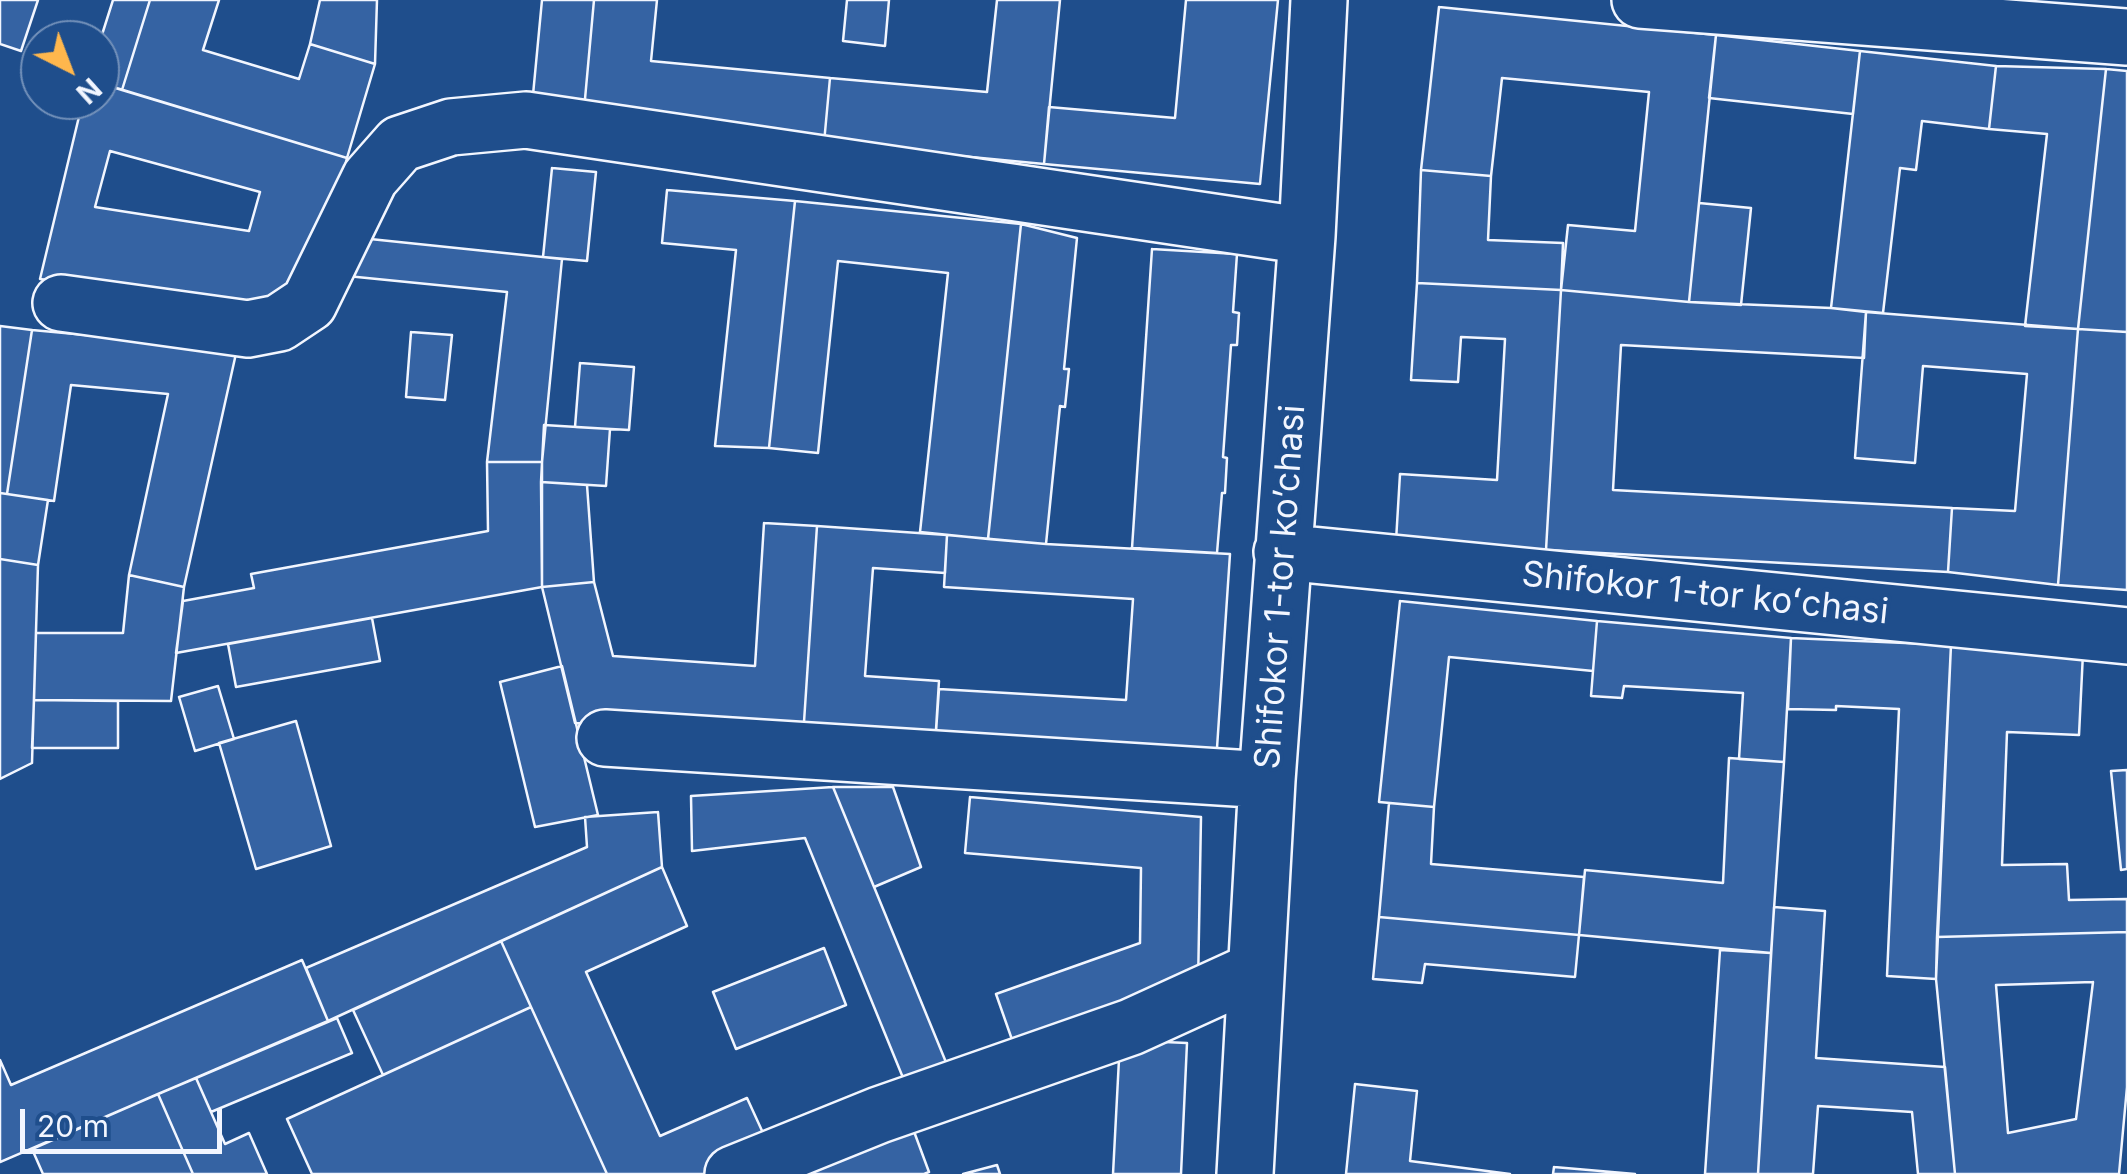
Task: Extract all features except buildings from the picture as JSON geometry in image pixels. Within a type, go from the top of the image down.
[{"type":"street","name":"Shifokor 1-tor koʼchasi","points":[[1246,1174],[1267,780],[1307,236],[1319,0]]},
{"type":"street","points":[[1640,0],[2127,37]]},
{"type":"street","points":[[61,304],[248,329],[280,323],[309,302],[370,178],[400,144],[451,127],[526,120],[1307,236]]},
{"type":"street","name":"Shifokor 1-tor koʻchasi","points":[[1282,552],[2127,636]]},
{"type":"street","points":[[605,738],[1267,780]]},
{"type":"street","points":[[733,1174],[879,1115],[1131,1027],[1256,970]]}]
